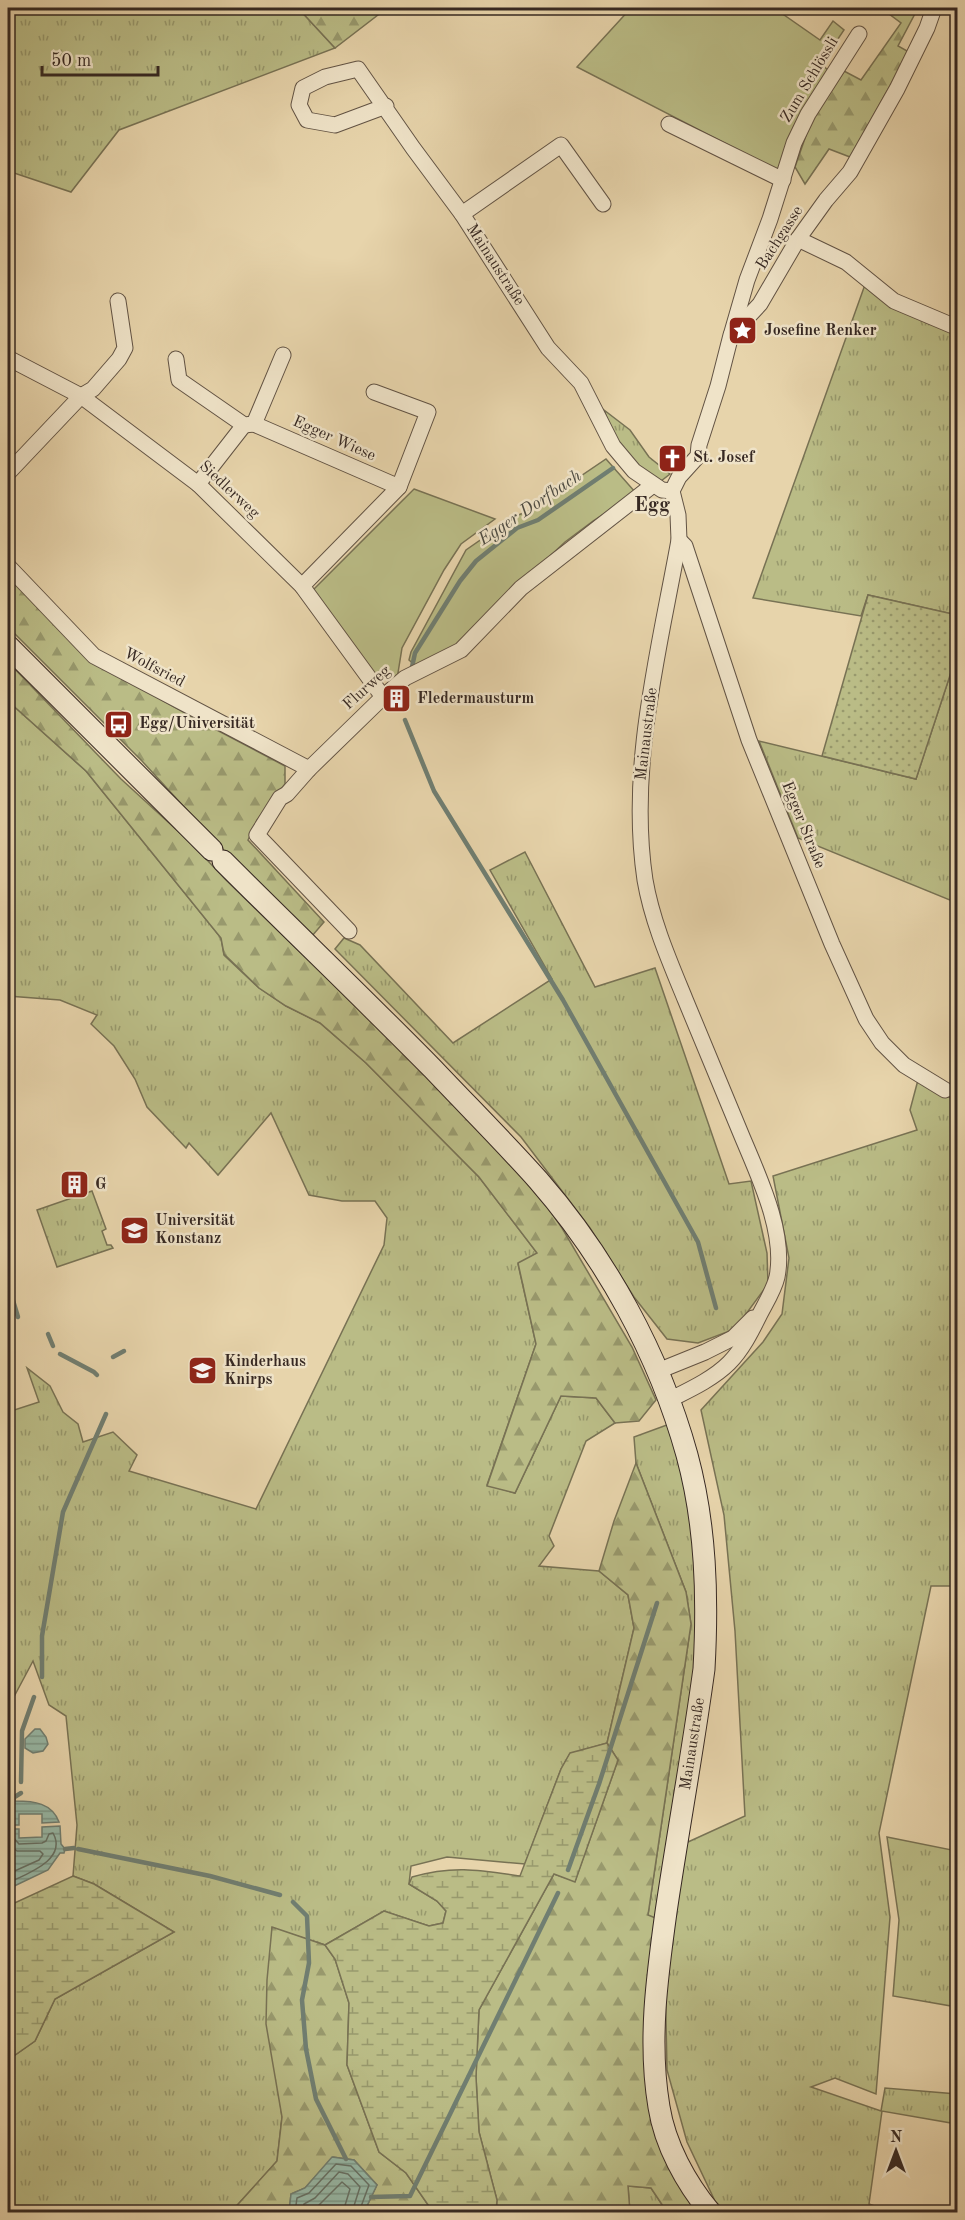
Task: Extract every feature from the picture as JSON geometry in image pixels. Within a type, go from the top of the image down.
[{"type":"main road","points":[[8,646],[406,1042],[538,1181],[606,1273],[658,1371],[669,1400]]},
{"type":"main road","name":"Mainaustraße","points":[[669,1400],[687,1457],[697,1499],[703,1542],[707,1617],[704,1669],[656,1984],[653,2043],[659,2108],[674,2157],[700,2201],[710,2212]]},
{"type":"street","name":"Bachgasse","points":[[672,490],[679,477],[698,456],[699,445],[718,386],[731,334],[760,304],[798,239],[850,172],[871,137],[927,28],[934,8]]},
{"type":"street","name":"Zum Schlössli","points":[[731,334],[747,280],[794,144],[808,114],[859,34]]},
{"type":"street","name":"Mainaustraße","points":[[386,106],[335,125],[307,120],[299,105],[303,88],[325,76],[358,69],[386,106],[413,148],[462,214],[548,348],[581,383],[613,446],[634,471],[662,490],[672,490],[678,515],[679,540],[649,704],[640,793],[645,878],[651,911],[665,950],[758,1175],[777,1240],[777,1279],[749,1335],[728,1364],[700,1384],[669,1400]]},
{"type":"street","points":[[669,124],[783,180]]},
{"type":"street","name":"Mainaustraße","points":[[462,214],[561,145],[603,204]]},
{"type":"street","points":[[798,239],[846,262],[894,301],[957,328]]},
{"type":"street","points":[[8,473],[81,396],[93,389],[119,359],[125,348],[118,301]]},
{"type":"street","points":[[198,484],[249,424],[283,355]]},
{"type":"street","name":"Siedlerweg","points":[[8,358],[81,396],[198,484],[302,586],[383,696]]},
{"type":"street","name":"Egger Wiese","points":[[176,359],[179,380],[249,424],[399,487]]},
{"type":"street","points":[[302,586],[399,487],[428,412],[374,392]]},
{"type":"street","name":"Flurweg","points":[[349,931],[257,834],[280,798],[287,794],[383,696],[405,678],[461,650],[521,588],[653,485]]},
{"type":"street","name":"Egger Straße","points":[[679,540],[685,546],[749,740],[832,944],[866,1019],[882,1043],[904,1065],[945,1090]]},
{"type":"street","name":"Wolfsried","points":[[8,566],[94,656],[309,769]]},
{"type":"street","name":"Mainaustraße","points":[[658,1371],[733,1338],[764,1308]]},
{"type":"green space","points":[[8,8],[298,8],[335,48],[119,130],[71,192],[8,171]]},
{"type":"green space","points":[[298,8],[387,8],[335,48]]},
{"type":"green space","points":[[631,8],[778,8],[777,10],[820,40],[833,21],[844,30],[821,64],[829,71],[779,171],[577,67]]},
{"type":"green space","points":[[881,8],[918,8],[898,46],[909,52],[850,157],[829,149],[805,184],[795,167],[811,121],[844,71],[861,80],[901,23]]},
{"type":"green space","points":[[867,279],[957,327],[957,615],[868,595],[861,616],[753,598]]},
{"type":"green space","points":[[604,410],[630,430],[649,457],[670,474],[661,481],[650,479],[616,442]]},
{"type":"green space","points":[[606,459],[636,493],[565,542],[490,612],[458,646],[417,667],[409,660],[411,652],[466,550]]},
{"type":"green space","points":[[414,489],[495,519],[461,544],[444,570],[402,648],[397,679],[376,677],[312,591]]},
{"type":"green space","points":[[8,575],[87,658],[285,766],[285,784],[257,820],[248,840],[324,922],[312,936],[230,857],[142,761],[8,627]]},
{"type":"green space","points":[[868,595],[957,615],[957,654],[916,779],[822,756]]},
{"type":"green space","points":[[957,654],[957,903],[798,838],[759,741],[916,779]]},
{"type":"green space","points":[[8,662],[121,779],[191,843],[226,880],[432,1080],[549,1209],[632,1347],[656,1400],[639,1421],[615,1423],[596,1398],[561,1396],[515,1493],[487,1486],[536,1344],[518,1263],[537,1253],[479,1177],[366,1063],[320,1023],[286,1006],[259,988],[224,954],[221,938],[86,771],[8,701]]},
{"type":"green space","points":[[8,701],[86,771],[221,938],[224,955],[259,988],[286,1006],[320,1023],[366,1063],[479,1177],[538,1254],[518,1264],[536,1344],[487,1485],[515,1493],[561,1396],[596,1398],[615,1423],[586,1441],[549,1536],[554,1546],[539,1566],[599,1571],[628,1595],[634,1628],[607,1743],[570,1754],[561,1769],[525,1864],[447,1857],[411,1866],[409,1884],[437,1901],[446,1911],[443,1923],[429,1926],[384,1911],[325,1945],[272,1928],[277,2079],[282,2117],[277,2161],[231,2212],[8,2212],[8,2060],[35,2041],[55,1999],[174,1932],[94,1884],[73,1876],[77,1825],[66,1716],[49,1705],[33,1661],[8,1708],[8,1412],[39,1402],[27,1368],[50,1386],[63,1412],[78,1424],[83,1442],[113,1432],[137,1455],[129,1471],[256,1509],[384,1245],[387,1218],[375,1201],[342,1201],[309,1195],[271,1113],[218,1175],[189,1143],[186,1148],[147,1107],[135,1079],[114,1046],[91,1024],[97,1015],[60,1000],[8,996]]},
{"type":"green space","points":[[525,852],[595,987],[655,968],[729,1184],[751,1181],[767,1253],[768,1284],[735,1329],[698,1343],[667,1339],[634,1297],[590,1228],[521,1137],[335,949],[344,938],[360,945],[453,1043],[552,979],[490,870]]},
{"type":"green space","points":[[918,1080],[957,1100],[957,1586],[931,1586],[879,1833],[890,1917],[876,2094],[835,2078],[811,2087],[881,2111],[885,2088],[957,2094],[957,2124],[882,2111],[869,2204],[891,2212],[726,2212],[715,2201],[687,2142],[667,2070],[665,1971],[648,1915],[691,1624],[686,1592],[636,1463],[634,1437],[675,1422],[700,1516],[688,1842],[745,1816],[735,1631],[724,1515],[701,1410],[763,1342],[782,1314],[789,1258],[773,1176],[917,1130],[910,1110]]},
{"type":"green space","points":[[92,1191],[106,1229],[102,1231],[107,1245],[113,1248],[57,1267],[37,1210]]},
{"type":"green space","points":[[636,1463],[686,1592],[691,1624],[648,1915],[668,1923],[658,2064],[667,2125],[707,2212],[667,2212],[651,2188],[628,2186],[630,2212],[496,2212],[497,2200],[479,2132],[476,2077],[479,2010],[554,1874],[575,1881],[618,1760],[607,1743],[634,1628],[628,1595],[599,1571],[614,1521]]},
{"type":"green space","points":[[607,1743],[618,1760],[575,1882],[554,1874],[479,2010],[476,2077],[479,2132],[497,2200],[496,2212],[433,2212],[406,2173],[379,2152],[347,2065],[349,2003],[335,1959],[325,1945],[384,1911],[429,1926],[443,1923],[446,1911],[437,1901],[409,1884],[412,1877],[454,1870],[520,1876],[561,1769],[570,1753]]},
{"type":"green space","points":[[887,1837],[957,1851],[957,2007],[893,1996],[899,1920]]},
{"type":"green space","points":[[73,1876],[94,1884],[174,1932],[55,1999],[35,2041],[8,2060],[8,1906]]},
{"type":"green space","points":[[272,1927],[325,1945],[335,1959],[349,2003],[347,2065],[379,2152],[406,2173],[433,2212],[364,2212],[377,2185],[354,2160],[333,2157],[305,2188],[291,2194],[289,2212],[231,2212],[277,2161],[282,2117],[266,2024]]},
{"type":"green space","points":[[628,2186],[651,2188],[667,2212],[630,2212]]},
{"type":"water","points":[[35,1729],[40,1729],[48,1744],[43,1751],[33,1753],[25,1748],[25,1739]]},
{"type":"water","points":[[11,1798],[15,1798],[15,1801],[42,1804],[52,1811],[59,1822],[42,1823],[42,1814],[19,1814],[19,1825],[10,1825],[8,1803],[11,1802]]},
{"type":"water","points":[[60,1826],[64,1853],[60,1853],[48,1870],[8,1889],[9,1829],[19,1829],[19,1838],[42,1837],[42,1827]]},
{"type":"water","points":[[332,2157],[354,2160],[377,2185],[364,2212],[289,2212],[291,2194],[305,2188]]},
{"type":"waterway","name":"Egger Dorfbach","points":[[412,667],[415,653],[460,581],[476,561],[517,528],[538,520],[613,468]]},
{"type":"waterway","points":[[405,720],[434,791],[563,1000],[698,1242],[716,1308]]},
{"type":"waterway","points":[[8,1284],[18,1317]]},
{"type":"waterway","points":[[48,1334],[53,1346]]},
{"type":"waterway","points":[[113,1357],[124,1351]]},
{"type":"waterway","points":[[60,1354],[97,1375]]},
{"type":"waterway","points":[[42,1677],[42,1636],[63,1512],[106,1414]]},
{"type":"waterway","points":[[568,1870],[599,1784],[657,1603]]},
{"type":"waterway","points":[[21,1782],[22,1731],[34,1697]]},
{"type":"waterway","points":[[13,1798],[21,1793]]},
{"type":"waterway","points":[[65,1849],[74,1848]]},
{"type":"waterway","points":[[78,1849],[210,1876],[280,1895]]},
{"type":"waterway","points":[[371,2197],[410,2196],[558,1893]]},
{"type":"waterway","points":[[293,1902],[307,1916],[309,1963],[302,2000],[306,2049],[316,2099],[346,2159]]},
{"type":"place","name":"Josefine Renker","points":[[743,331]]},
{"type":"place","name":"St. Josef","points":[[672,458]]},
{"type":"place","name":"Fledermausturm","points":[[396,699]]},
{"type":"place","name":"Egg/Universität","points":[[118,724]]},
{"type":"place","name":"G","points":[[74,1185]]},
{"type":"place","name":"Universität Konstanz","points":[[134,1230]]},
{"type":"place","name":"Kinderhaus Knirps","points":[[203,1371]]},
{"type":"district","name":"Egg","points":[[652,506]]}]
